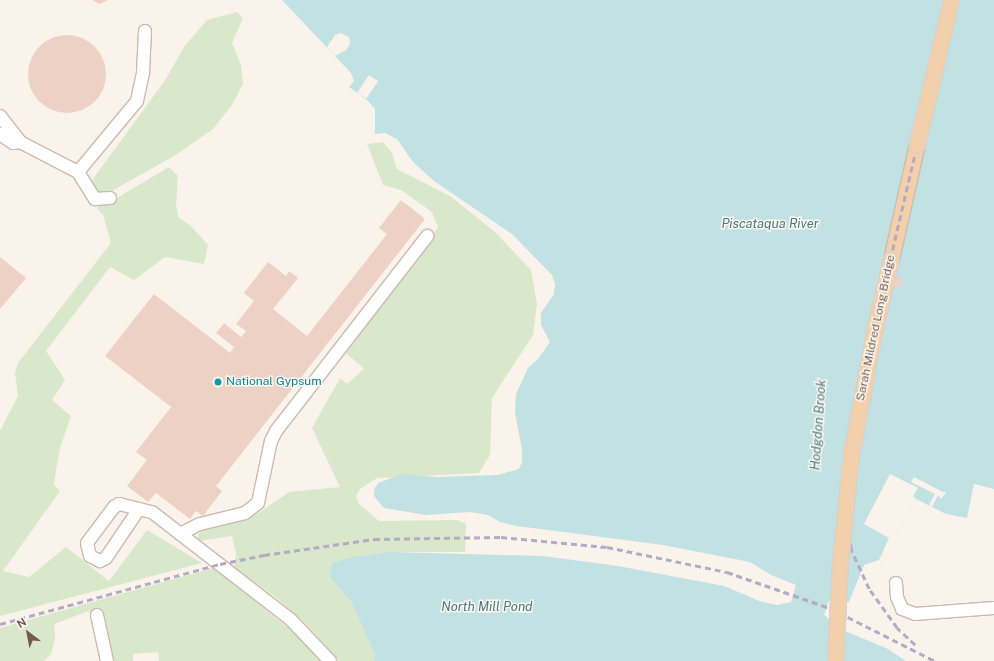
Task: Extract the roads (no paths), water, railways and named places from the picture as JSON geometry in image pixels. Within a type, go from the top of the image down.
[{"type":"main road","name":"Sarah Mildred Long Bridge","points":[[835,661],[840,563],[855,435],[875,327],[951,0]]},
{"type":"street","points":[[78,172],[137,101],[143,72],[145,31]]},
{"type":"street","points":[[0,116],[20,142],[78,172],[96,199],[110,198]]},
{"type":"street","points":[[0,134],[13,143],[20,142]]},
{"type":"street","points":[[180,534],[200,524],[245,513],[258,503],[271,441],[276,431],[427,236]]},
{"type":"street","points":[[139,509],[106,558],[100,561],[90,556],[87,543],[114,507],[119,504],[152,512],[291,620],[330,661]]},
{"type":"street","points":[[896,583],[897,598],[902,609],[915,614],[994,608]]},
{"type":"street","points":[[97,615],[107,661]]},
{"type":"water","name":"Piscataqua River","points":[[282,0],[994,0],[994,523],[946,514],[916,499],[884,562],[879,560],[864,565],[849,602],[829,601],[824,615],[845,631],[888,649],[906,661],[375,661],[375,654],[351,602],[329,576],[332,563],[353,557],[391,552],[543,556],[618,566],[724,586],[762,602],[778,605],[791,602],[796,585],[771,575],[750,562],[663,545],[517,526],[500,522],[488,515],[470,512],[426,515],[384,508],[374,496],[374,490],[378,483],[402,474],[437,477],[498,475],[519,469],[522,462],[522,449],[515,413],[516,394],[528,368],[538,359],[550,342],[541,325],[541,313],[554,294],[555,284],[552,275],[512,234],[434,181],[413,162],[397,139],[385,133],[375,134],[375,109],[366,99],[349,87],[354,81],[351,73]]},
{"type":"railway","points":[[915,645],[897,628],[869,589],[851,550],[846,511],[851,456],[874,328],[951,0]]},
{"type":"railway","points":[[0,624],[220,564],[264,555],[374,539],[501,537],[607,547],[727,572],[830,608],[935,661]]},
{"type":"place","name":"National Gypsum","points":[[218,382]]},
{"type":"water label","name":"Hodgdon Brook","points":[[819,425]]},
{"type":"water label","name":"North Mill Pond","points":[[487,607]]}]
